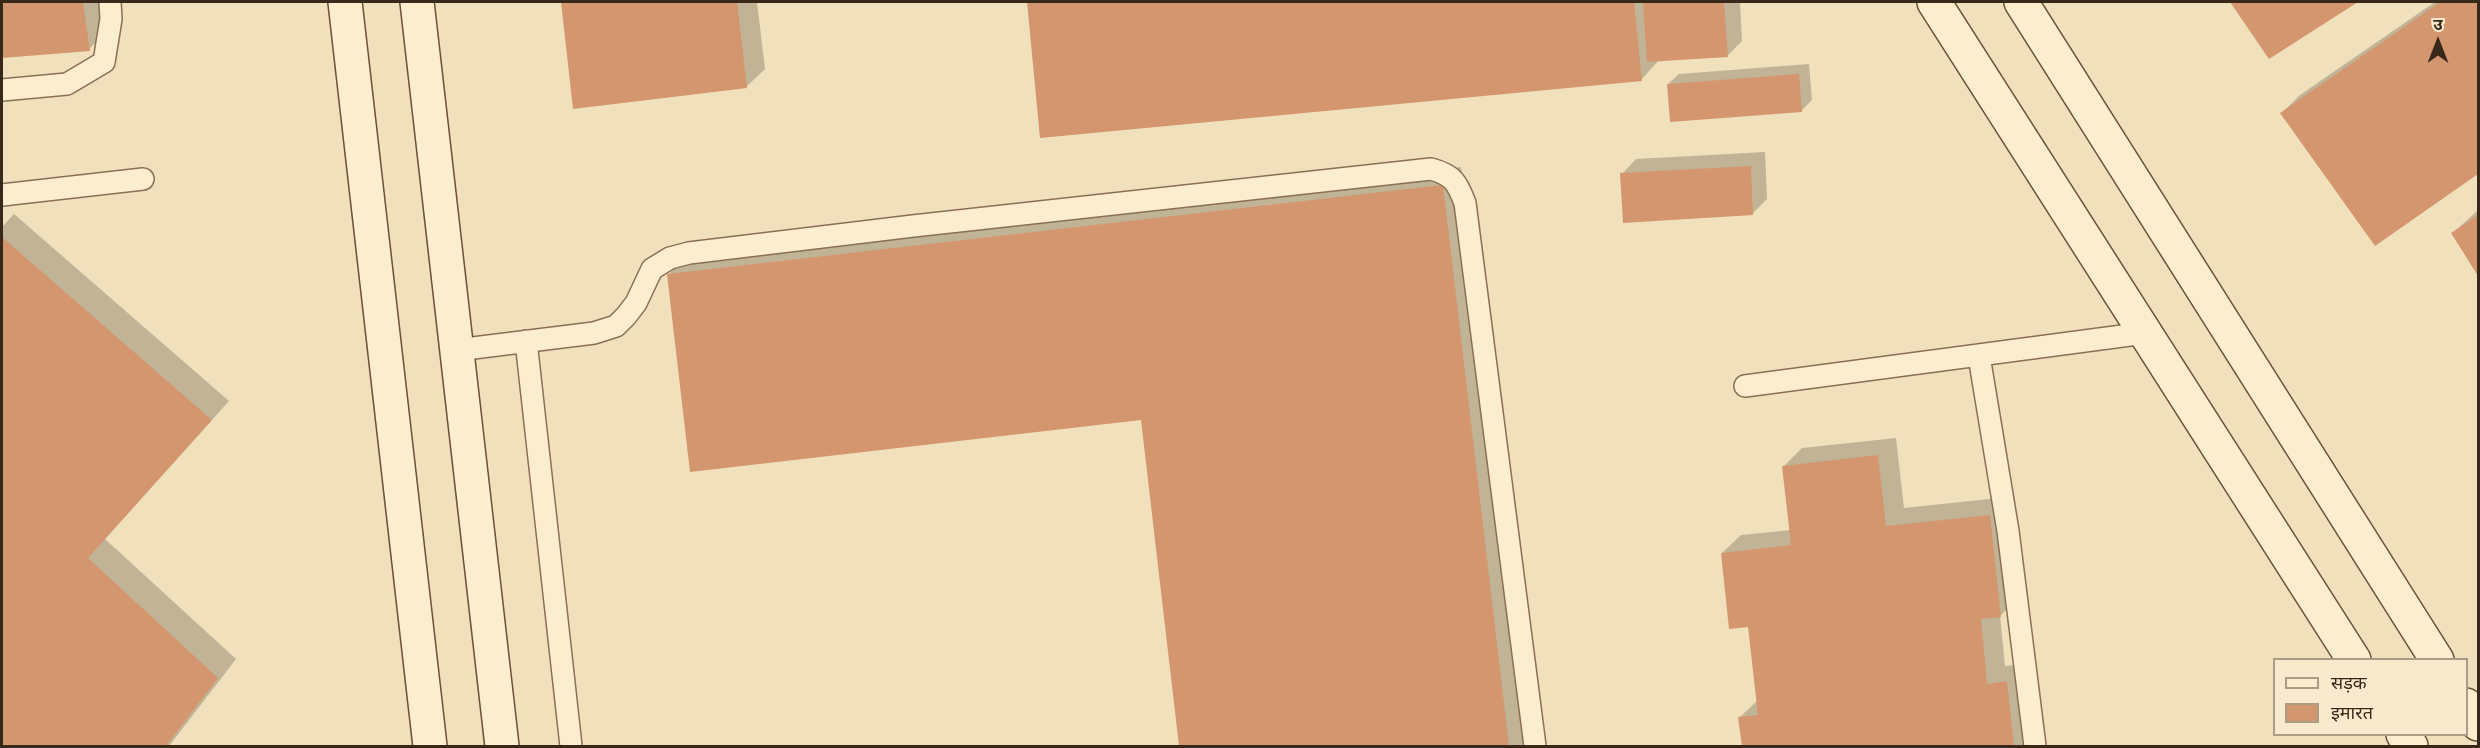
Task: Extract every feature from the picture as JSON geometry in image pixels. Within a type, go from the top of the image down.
[{"type":"street","points":[[345,2],[430,747]]},
{"type":"street","points":[[417,2],[502,747]]},
{"type":"street","points":[[1934,2],[2354,658]]},
{"type":"street","points":[[2021,2],[2436,658]]},
{"type":"street","points":[[2468,708],[2478,724]]},
{"type":"lane","points":[[2,90],[67,84],[104,62],[111,19],[110,2]]},
{"type":"lane","points":[[457,350],[594,333],[616,326],[636,303],[652,269],[670,258],[689,254],[924,224],[1419,170],[1431,169],[1447,173],[1458,185],[1465,203],[1535,747]]},
{"type":"lane","points":[[2,195],[143,179]]},
{"type":"lane","points":[[1745,386],[2145,333]]},
{"type":"lane","points":[[526,341],[571,747]]},
{"type":"lane","points":[[1979,356],[2008,531],[2035,747]]},
{"type":"building","points":[[2,2],[83,2],[90,51],[2,58]]},
{"type":"building","points":[[561,2],[737,2],[747,88],[573,109]]},
{"type":"building","points":[[1027,2],[1634,2],[1642,81],[1040,138]]},
{"type":"building","points":[[1643,2],[1724,2],[1728,57],[1647,62]]},
{"type":"building","points":[[2230,2],[2358,2],[2269,59]]},
{"type":"building","points":[[2440,2],[2478,2],[2478,174],[2375,246],[2280,113]]},
{"type":"building","points":[[1799,74],[1802,112],[1670,122],[1667,84]]},
{"type":"building","points":[[1751,166],[1753,215],[1623,223],[1620,173]]},
{"type":"building","points":[[1443,185],[1509,746],[1179,746],[1141,420],[690,472],[667,274]]},
{"type":"building","points":[[2478,215],[2478,276],[2451,233]]},
{"type":"building","points":[[2,237],[212,420],[88,558],[218,678],[166,746],[2,746]]},
{"type":"building","points":[[1878,455],[1886,526],[1990,515],[2001,617],[1981,619],[1987,684],[2007,681],[2014,746],[1742,746],[1738,717],[1758,715],[1748,627],[1729,629],[1721,553],[1791,545],[1782,466]]}]
